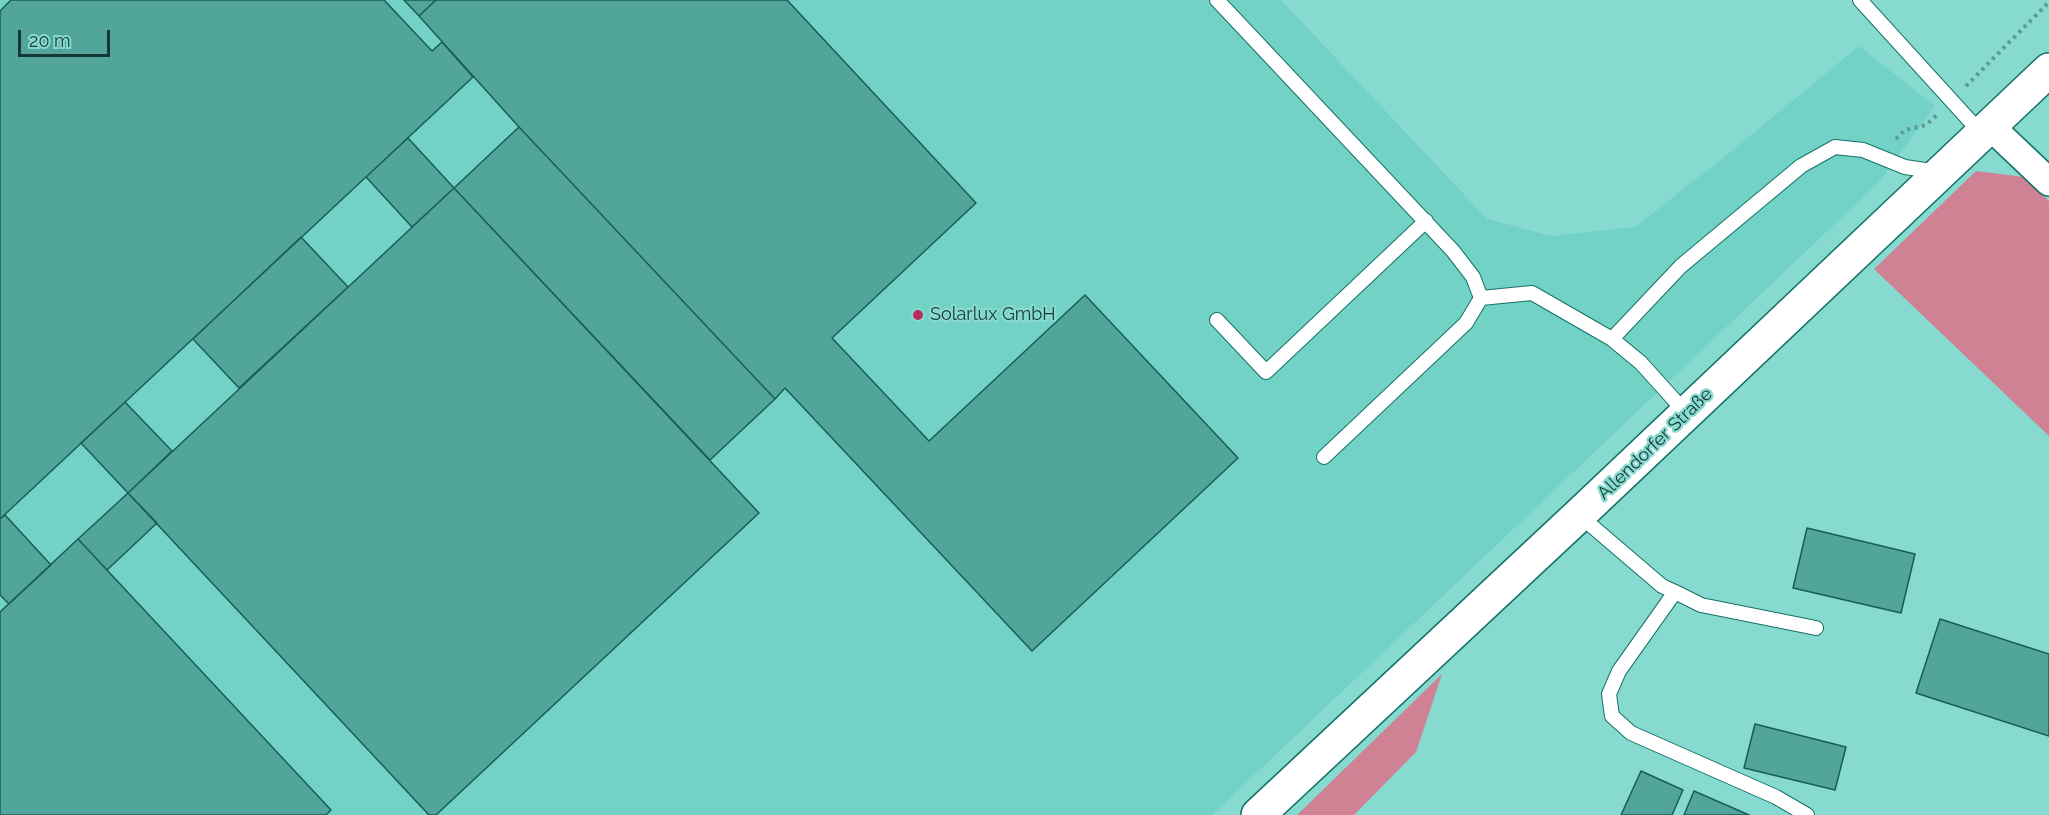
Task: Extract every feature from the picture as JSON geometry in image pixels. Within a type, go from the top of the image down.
[{"type":"main road","name":"Allendorfer Straße","points":[[1258,815],[1987,131],[2049,70]]},
{"type":"street","points":[[1987,131],[2049,182]]},
{"type":"lane","points":[[1217,0],[1426,221],[1473,277],[1481,298]]},
{"type":"lane","points":[[1860,0],[1987,131]]},
{"type":"lane","points":[[1612,339],[1681,266],[1802,166],[1835,147],[1863,150],[1905,167],[1943,172]]},
{"type":"lane","points":[[1216,320],[1266,372],[1426,221]]},
{"type":"lane","points":[[1481,298],[1532,293],[1612,339],[1641,363],[1686,413]]},
{"type":"lane","points":[[1324,457],[1466,322],[1481,298]]},
{"type":"lane","points":[[1579,515],[1662,586],[1701,604],[1816,628]]},
{"type":"lane","points":[[1675,592],[1619,670],[1609,694],[1612,717],[1630,733],[1776,797],[1807,815]]},
{"type":"shaded area","points":[[0,0],[1281,0],[1487,219],[1551,236],[1635,227],[1859,46],[1935,106],[1878,183],[1212,815],[0,815]]},
{"type":"shaded area","points":[[1976,171],[2024,177],[2049,201],[2049,436],[1874,269]]},
{"type":"shaded area","points":[[1442,674],[1416,752],[1354,815],[1297,815]]},
{"type":"building","points":[[11,0],[384,0],[432,51],[442,42],[473,77],[0,519],[0,11]]},
{"type":"building","points":[[404,0],[436,0],[419,16]]},
{"type":"building","points":[[436,0],[787,0],[976,203],[832,338],[929,441],[1085,295],[1238,458],[1032,651],[785,388],[775,399],[519,127],[419,16]]},
{"type":"building","points":[[519,127],[775,399],[710,460],[454,188]]},
{"type":"building","points":[[408,138],[454,188],[412,227],[366,177]]},
{"type":"building","points":[[454,188],[759,513],[436,815],[429,815],[128,493]]},
{"type":"building","points":[[301,237],[348,287],[239,388],[193,339]]},
{"type":"building","points":[[125,402],[172,451],[128,493],[81,443]]},
{"type":"building","points":[[128,493],[157,523],[107,570],[78,539]]},
{"type":"building","points":[[5,515],[51,565],[9,604],[0,595],[0,519]]},
{"type":"building","points":[[1807,528],[1915,554],[1901,613],[1793,588]]},
{"type":"building","points":[[78,539],[331,810],[326,815],[0,815],[0,612]]},
{"type":"building","points":[[1940,619],[2049,654],[2049,736],[1916,693]]},
{"type":"building","points":[[1755,724],[1846,747],[1835,790],[1744,768]]},
{"type":"building","points":[[1641,771],[1683,790],[1672,815],[1621,815]]},
{"type":"building","points":[[1694,791],[1749,815],[1684,815]]},
{"type":"place","name":"Solarlux GmbH","points":[[918,315]]}]
